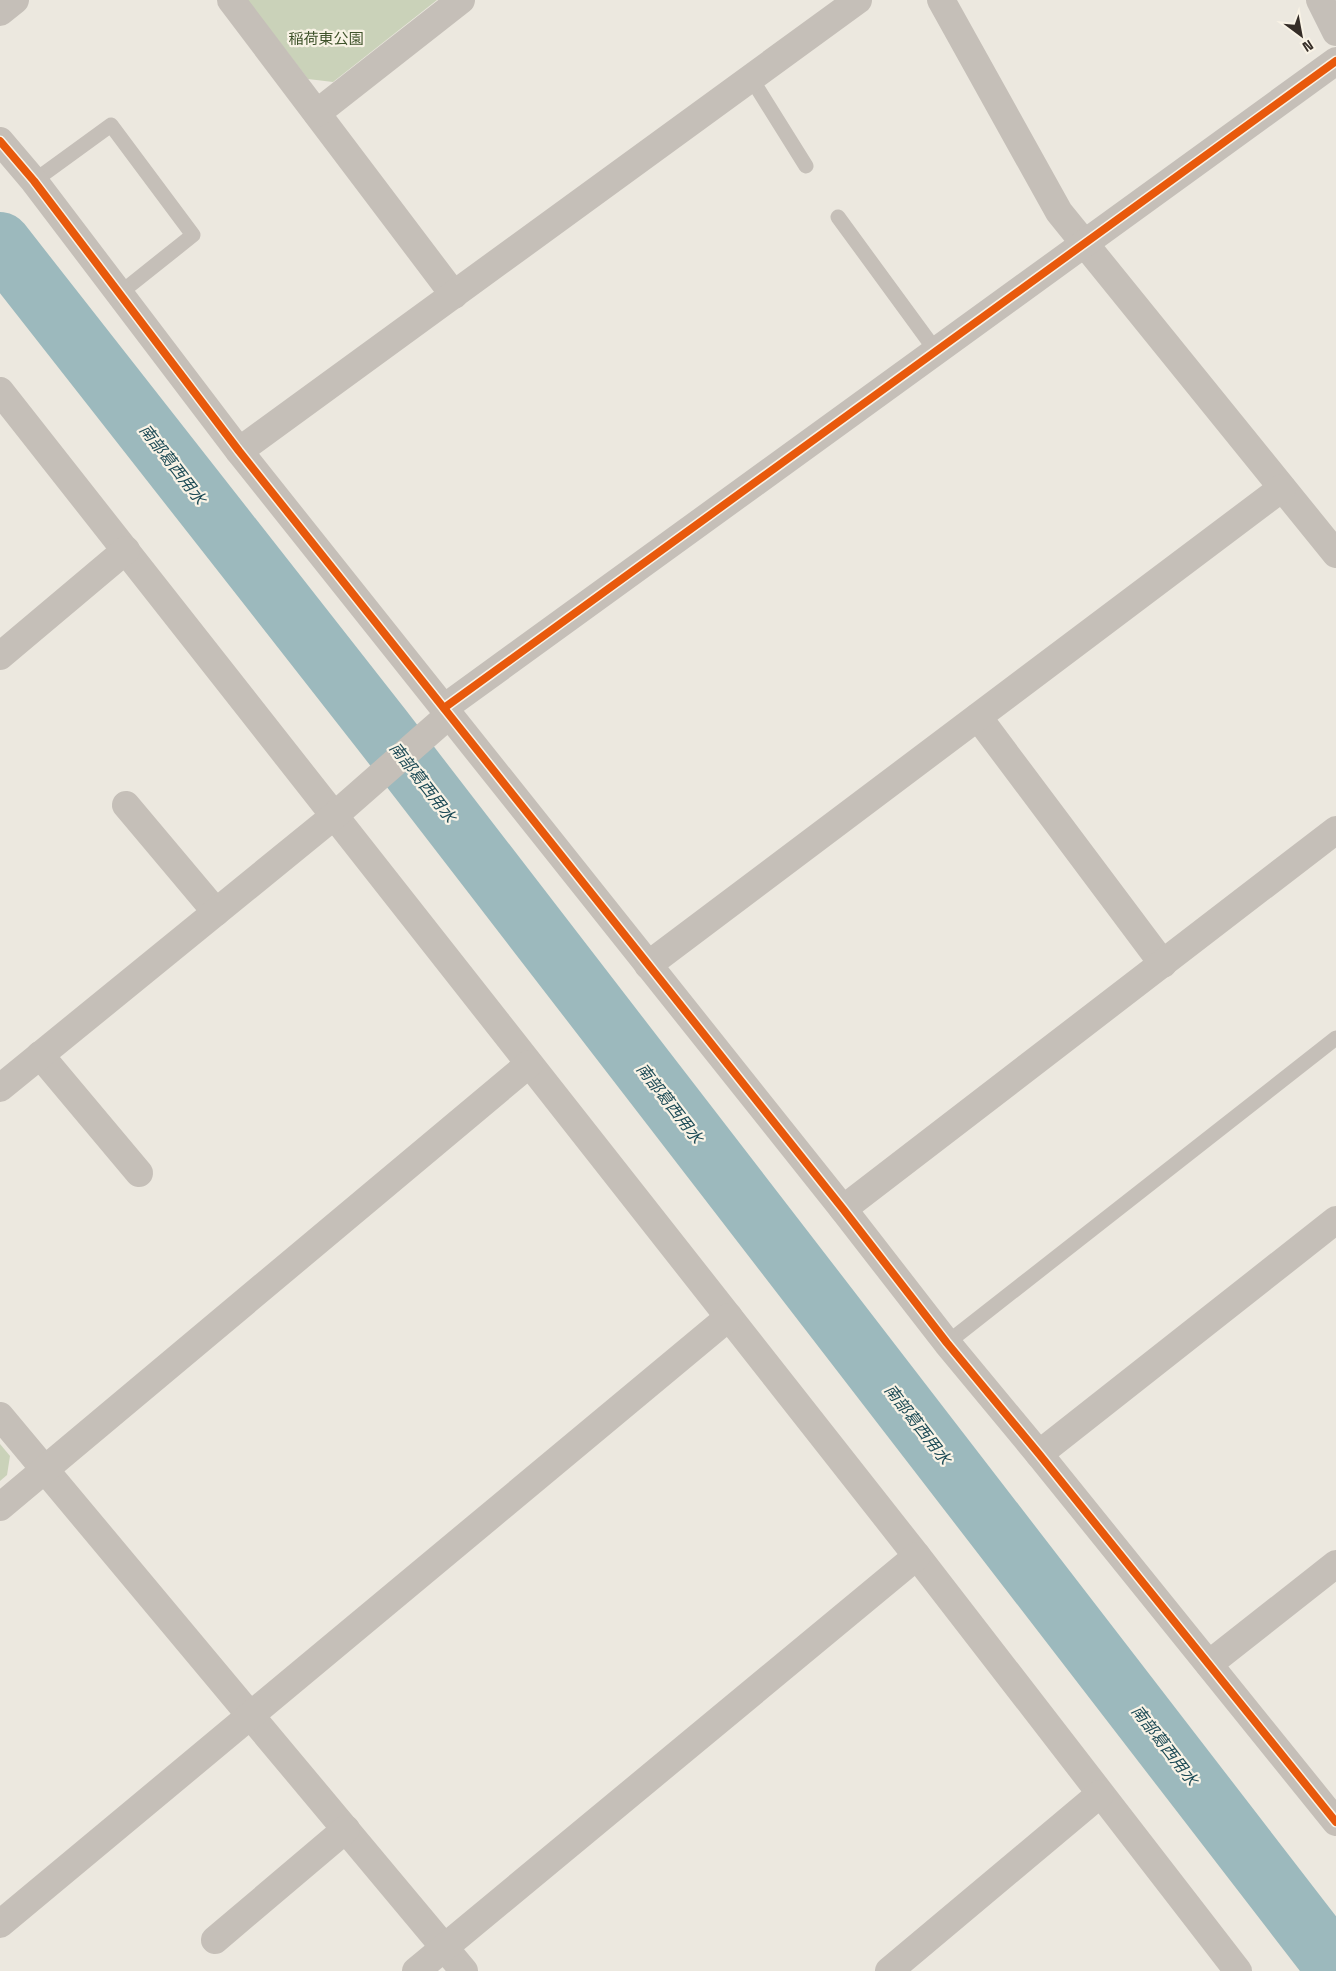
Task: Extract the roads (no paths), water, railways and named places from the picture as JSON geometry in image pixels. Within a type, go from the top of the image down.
[{"type":"street","points":[[0,12],[15,0]]},
{"type":"street","points":[[231,0],[454,295]]},
{"type":"street","points":[[317,113],[461,0]]},
{"type":"street","points":[[239,451],[858,0]]},
{"type":"street","points":[[941,0],[1059,212],[1336,554]]},
{"type":"street","points":[[1320,0],[1336,32]]},
{"type":"street","points":[[0,1088],[334,816],[446,712],[936,351],[1336,61]]},
{"type":"street","points":[[0,141],[34,182],[239,451],[844,1209],[947,1343],[1336,1822]]},
{"type":"street","points":[[0,391],[917,1556],[1238,1971]]},
{"type":"street","points":[[648,965],[1282,488]]},
{"type":"street","points":[[0,656],[126,550]]},
{"type":"street","points":[[978,718],[1163,964]]},
{"type":"street","points":[[126,805],[216,912]]},
{"type":"street","points":[[844,1209],[1336,830]]},
{"type":"street","points":[[40,1055],[139,1173]]},
{"type":"street","points":[[0,1507],[529,1064]]},
{"type":"street","points":[[1039,1454],[1336,1220]]},
{"type":"street","points":[[0,1924],[729,1318]]},
{"type":"street","points":[[0,1416],[464,1971]]},
{"type":"street","points":[[416,1971],[917,1556]]},
{"type":"street","points":[[1209,1664],[1336,1564]]},
{"type":"street","points":[[889,1971],[1100,1794]]},
{"type":"street","points":[[215,1940],[346,1829]]},
{"type":"lane","points":[[751,78],[806,166]]},
{"type":"lane","points":[[34,182],[111,125],[193,235],[119,294]]},
{"type":"lane","points":[[838,217],[936,351]]},
{"type":"lane","points":[[947,1343],[1336,1038]]},
{"type":"waterway","name":"南部葛西用水","points":[[0,243],[382,730],[1336,1967]]},
{"type":"park label","name":"稲荷東公園","points":[[326,39]]}]
